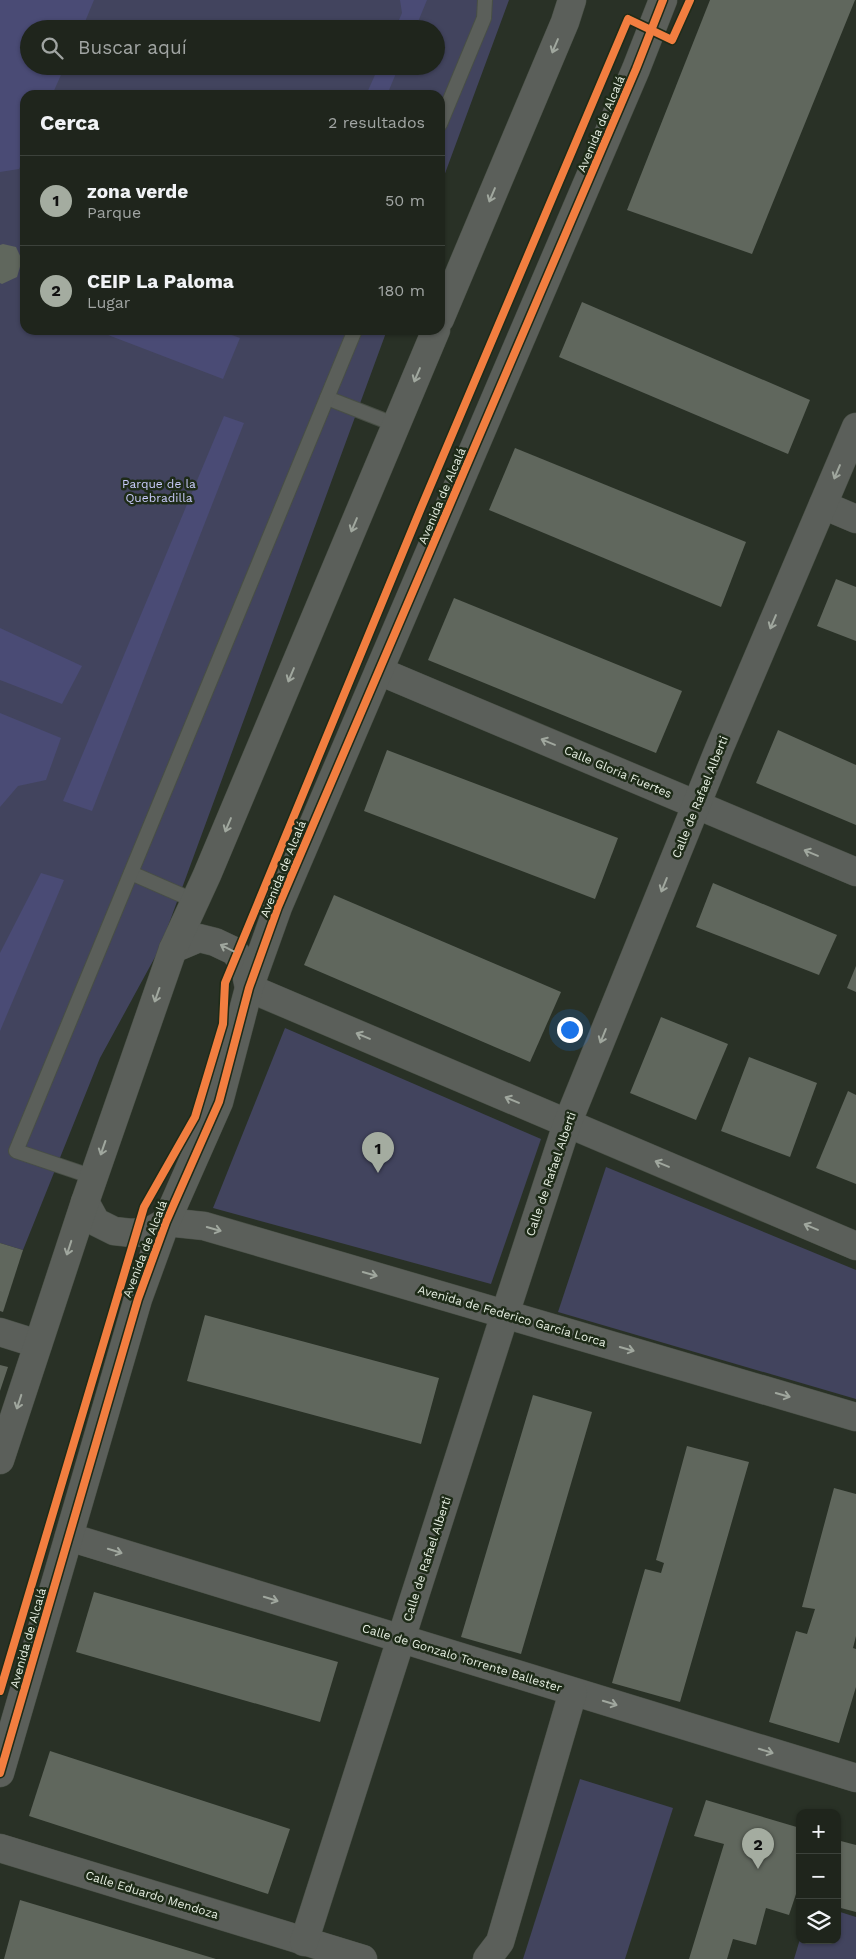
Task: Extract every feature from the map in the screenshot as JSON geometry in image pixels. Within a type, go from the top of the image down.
[{"type":"street","points":[[445,308],[561,31],[572,0]]},
{"type":"street","name":"Avenida de Alcalá","points":[[0,1774],[138,1299],[166,1222],[219,1102],[249,988],[278,907],[636,70],[663,0]]},
{"type":"street","points":[[0,1460],[89,1189],[173,949],[434,335]]},
{"type":"street","name":"Calle de Rafael Alberti","points":[[310,1950],[402,1640],[504,1314],[567,1124],[696,805],[856,427]]},
{"type":"street","points":[[823,505],[856,519]]},
{"type":"street","name":"Calle Gloria Fuertes","points":[[379,671],[856,872]]},
{"type":"street","name":"Avenida de Alcalá","points":[[173,949],[199,938],[215,942],[234,951],[244,964],[249,988]]},
{"type":"street","points":[[249,988],[856,1246]]},
{"type":"street","name":"Avenida de Alcalá","points":[[89,1189],[96,1222],[114,1231],[132,1233],[150,1231],[166,1222]]},
{"type":"street","name":"Avenida de Federico García Lorca","points":[[166,1222],[204,1226],[856,1417]]},
{"type":"street","points":[[0,1332],[38,1344]]},
{"type":"street","name":"Calle de Gonzalo Torrente Ballester","points":[[69,1537],[856,1778]]},
{"type":"street","points":[[486,1959],[500,1942],[573,1692]]},
{"type":"street","name":"Calle Eduardo Mendoza","points":[[0,1848],[310,1950],[364,1959]]},
{"type":"lane","points":[[445,112],[484,18],[485,0]]},
{"type":"lane","points":[[89,1189],[16,1151],[353,335]]},
{"type":"lane","points":[[327,398],[396,425]]},
{"type":"lane","points":[[131,874],[195,901]]},
{"type":"green space","name":"Parque de la Quebradilla","points":[[0,0],[509,0],[445,173],[445,90],[20,90],[20,335],[385,335],[160,948],[100,1058],[23,1250],[0,1243]]},
{"type":"green space","points":[[285,1028],[541,1139],[491,1284],[213,1208]]},
{"type":"green space","points":[[606,1167],[856,1270],[856,1399],[558,1312]]},
{"type":"green space","points":[[580,1779],[673,1808],[625,1959],[523,1959]]},
{"type":"green space","points":[[841,1912],[856,1917],[856,1959],[794,1959],[798,1944],[841,1944]]},
{"type":"shaded area","points":[[0,0],[94,0],[86,20],[20,20],[20,75],[61,75],[54,90],[20,90],[20,167],[19,169],[0,172]]},
{"type":"shaded area","points":[[400,0],[427,0],[419,20],[399,20],[402,13]]},
{"type":"shaded area","points":[[375,75],[395,75],[389,90],[368,90]]},
{"type":"shaded area","points":[[108,335],[232,335],[240,338],[223,379]]},
{"type":"shaded area","points":[[224,416],[244,423],[92,811],[63,801]]},
{"type":"shaded area","points":[[0,628],[82,666],[62,704],[0,680]]},
{"type":"shaded area","points":[[0,713],[61,738],[46,780],[18,786],[0,807]]},
{"type":"shaded area","points":[[41,873],[64,880],[0,1031],[0,953]]},
{"type":"building","points":[[710,0],[855,0],[752,254],[627,210]]},
{"type":"building","points":[[0,245],[16,247],[20,256],[20,267],[17,277],[2,284],[0,283]]},
{"type":"building","points":[[582,302],[810,400],[788,454],[559,357]]},
{"type":"building","points":[[515,448],[746,542],[721,607],[489,510]]},
{"type":"building","points":[[836,579],[856,587],[856,641],[817,626]]},
{"type":"building","points":[[454,598],[682,691],[656,753],[428,660]]},
{"type":"building","points":[[778,730],[856,765],[856,825],[756,783]]},
{"type":"building","points":[[387,750],[618,838],[595,899],[364,811]]},
{"type":"building","points":[[713,883],[837,935],[819,975],[696,927]]},
{"type":"building","points":[[334,895],[561,992],[530,1062],[304,965]]},
{"type":"building","points":[[856,966],[856,992],[847,988]]},
{"type":"building","points":[[661,1017],[728,1044],[696,1120],[630,1093]]},
{"type":"building","points":[[749,1057],[817,1083],[790,1157],[721,1131]]},
{"type":"building","points":[[848,1091],[856,1095],[856,1184],[816,1168]]},
{"type":"building","points":[[0,1243],[23,1250],[3,1312],[0,1311]]},
{"type":"building","points":[[205,1315],[439,1378],[421,1444],[187,1381]]},
{"type":"building","points":[[0,1365],[8,1367],[0,1391]]},
{"type":"building","points":[[533,1395],[592,1412],[521,1654],[461,1637]]},
{"type":"building","points":[[687,1446],[749,1462],[680,1702],[612,1683],[645,1569],[661,1573],[664,1563],[656,1560]]},
{"type":"building","points":[[834,1488],[856,1494],[856,1636],[853,1648],[856,1649],[856,1687],[839,1743],[769,1722],[796,1631],[807,1634],[815,1609],[802,1607]]},
{"type":"building","points":[[94,1592],[338,1662],[320,1722],[76,1652]]},
{"type":"building","points":[[50,1751],[290,1829],[268,1894],[29,1816]]},
{"type":"building","points":[[706,1800],[796,1827],[796,1894],[789,1915],[766,1908],[756,1945],[733,1939],[727,1959],[689,1959],[724,1844],[694,1836]]},
{"type":"building","points":[[841,1841],[856,1845],[856,1912],[841,1908]]},
{"type":"building","points":[[20,1900],[216,1959],[4,1959]]},
{"type":"cycle path","points":[[0,1773],[138,1299],[166,1222],[219,1102],[249,988],[278,907],[636,69],[663,0]]},
{"type":"cycle path","points":[[0,1691],[144,1207],[195,1117],[223,1024],[225,983],[421,508],[628,19],[672,40],[690,0]]},
{"type":"place","name":"zona verde","points":[[378,1173]]},
{"type":"place","name":"CEIP La Paloma","points":[[758,1869]]}]
